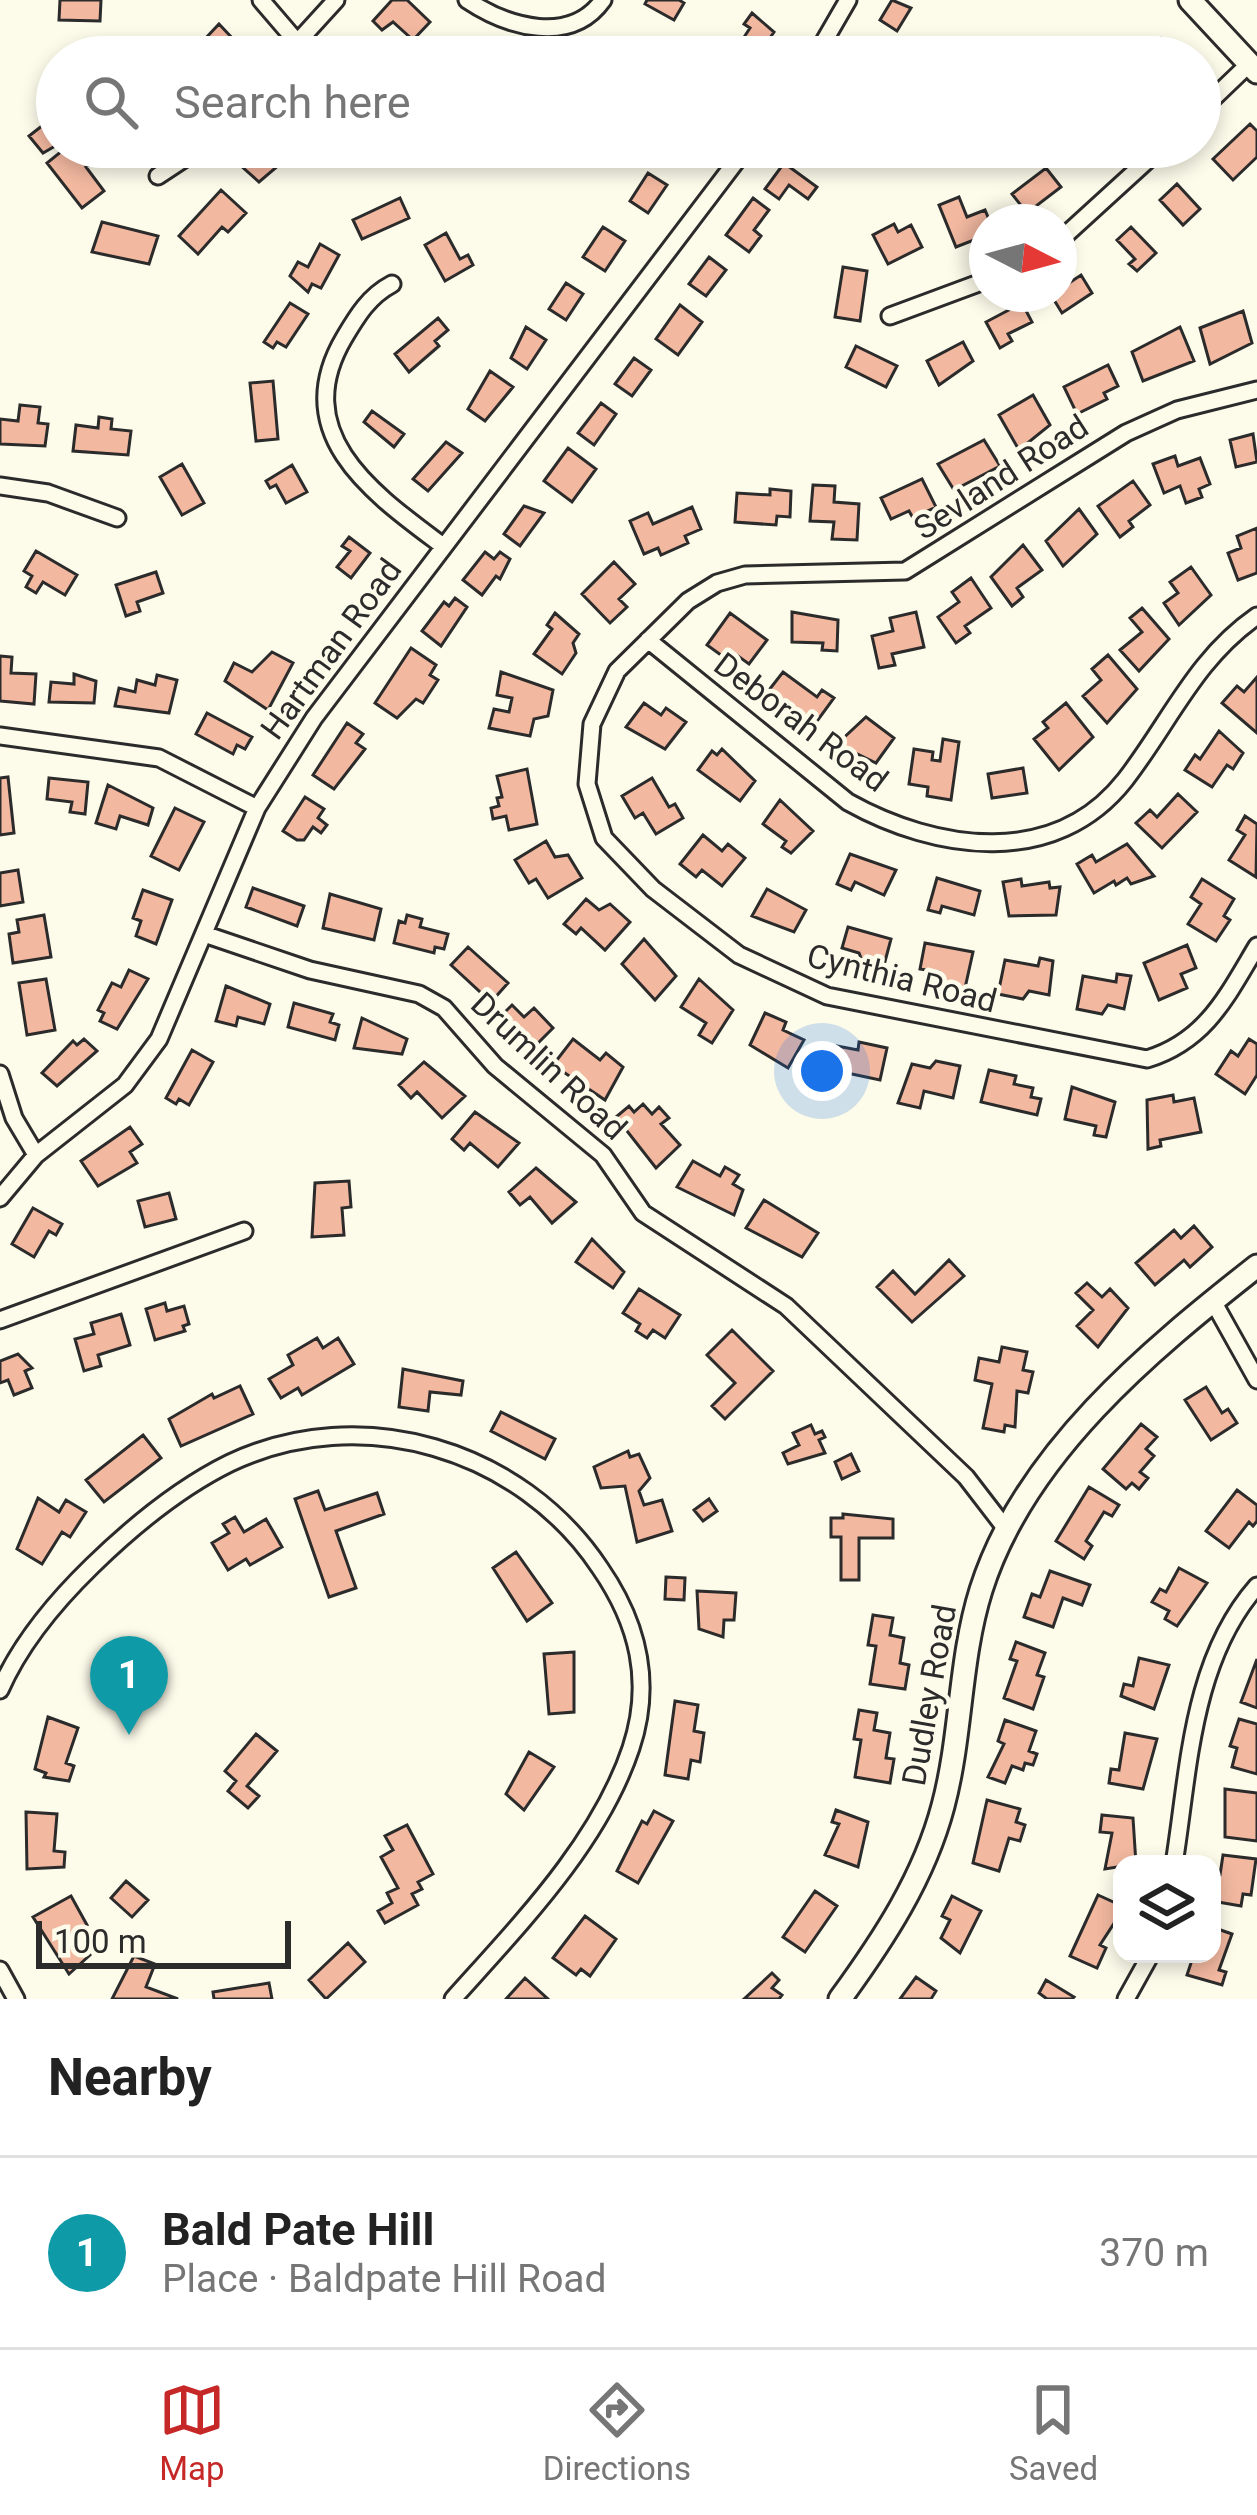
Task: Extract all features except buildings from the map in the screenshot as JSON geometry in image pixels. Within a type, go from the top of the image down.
[{"type":"street","points":[[261,0],[292,36]]},
{"type":"street","points":[[303,36],[336,0]]},
{"type":"street","points":[[467,0],[500,18],[568,29],[589,20],[603,0]]},
{"type":"street","points":[[827,36],[848,0]]},
{"type":"street","points":[[1190,0],[1253,68],[1221,94]]},
{"type":"street","points":[[158,176],[170,168]]},
{"type":"street","name":"Hartman Road","points":[[0,1198],[36,1155],[125,1085],[159,1039],[257,808],[314,718],[731,168]]},
{"type":"street","points":[[1077,225],[1139,168]]},
{"type":"street","points":[[392,284],[369,299],[336,354],[325,412],[347,464],[379,498],[443,546]]},
{"type":"street","points":[[890,316],[969,287]]},
{"type":"street","name":"Sevland Road","points":[[648,640],[688,601],[745,574],[905,572],[1126,433],[1177,410],[1257,390]]},
{"type":"street","points":[[0,486],[48,493],[118,518]]},
{"type":"street","name":"Deborah Road","points":[[648,640],[848,802],[885,823],[926,836],[995,845],[1041,838],[1074,824],[1101,805],[1139,761],[1197,671],[1257,616]]},
{"type":"street","name":"Cynthia Road","points":[[648,640],[617,670],[592,724],[587,784],[593,813],[604,838],[652,889],[739,955],[784,980],[920,1017],[1148,1059],[1187,1045],[1206,1026],[1257,946]]},
{"type":"street","points":[[0,736],[123,749],[160,758],[257,808]]},
{"type":"street","name":"Drumlin Road","points":[[204,934],[271,959],[419,994],[444,1008],[495,1066],[603,1155],[643,1213],[786,1306],[966,1477],[1006,1529]]},
{"type":"street","points":[[0,1074],[14,1118],[36,1155]]},
{"type":"street","points":[[0,1320],[244,1231]]},
{"type":"street","name":"Dudley Road","points":[[840,1999],[885,1937],[928,1854],[944,1803],[968,1639],[1006,1529],[1083,1422],[1257,1266]]},
{"type":"street","points":[[1214,1303],[1257,1380]]},
{"type":"street","points":[[0,1690],[28,1637],[121,1538],[232,1462],[335,1436],[377,1435],[466,1457],[528,1490],[589,1551],[620,1597],[639,1641],[641,1698],[620,1775],[583,1839],[536,1905],[448,1999]]},
{"type":"street","points":[[1176,1855],[1209,1672],[1226,1631],[1257,1586]]},
{"type":"street","points":[[1126,1999],[1146,1963]]},
{"type":"street","points":[[0,1970],[16,1999]]},
{"type":"place","name":"Bald Pate Hill","points":[[129,1735]]}]
